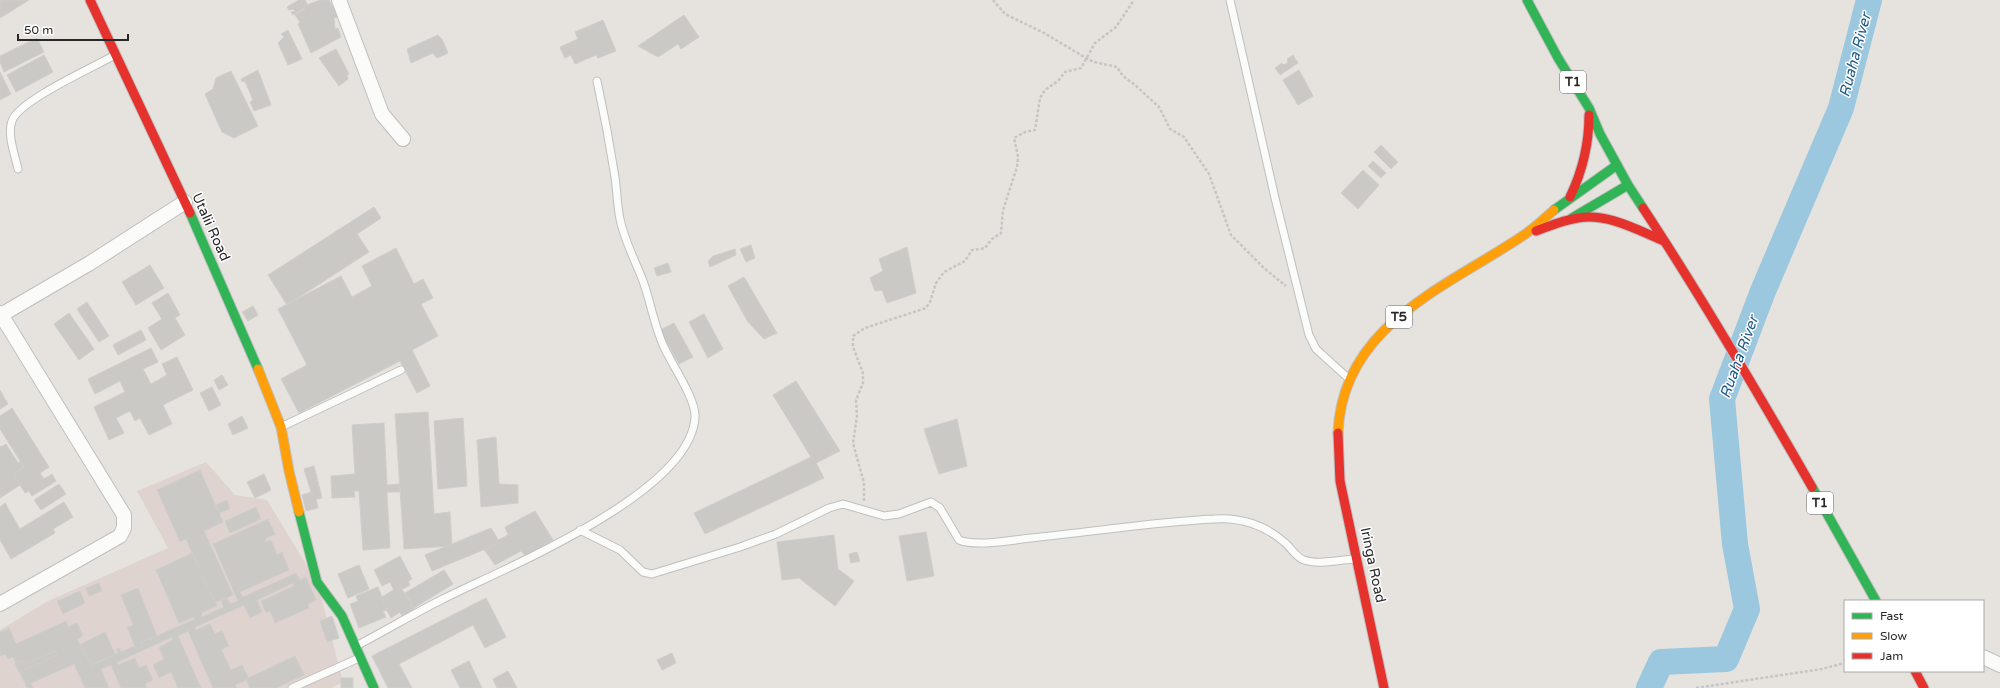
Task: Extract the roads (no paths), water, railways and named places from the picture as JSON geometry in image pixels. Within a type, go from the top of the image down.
[{"type":"main road","name":"Utalii Road","points":[[90,0],[117,54],[185,202],[250,349],[281,427],[289,471],[317,582],[342,616],[374,688]]},
{"type":"main road","name":"T1","points":[[1527,0],[1558,58],[1589,108],[1628,185],[1681,265],[1765,405],[1875,600]]},
{"type":"main road","points":[[1569,198],[1578,182],[1586,159],[1590,134],[1589,108]]},
{"type":"main road","name":"T5","points":[[1349,379],[1370,346],[1405,311],[1524,235],[1569,198],[1617,165]]},
{"type":"main road","name":"T5","points":[[1524,235],[1567,221],[1628,185]]},
{"type":"main road","points":[[1567,221],[1584,217],[1601,218],[1636,229],[1664,241]]},
{"type":"main road","name":"Iringa Road","points":[[1349,379],[1340,414],[1338,448],[1340,481],[1384,688]]},
{"type":"main road","points":[[1916,672],[1924,688]]},
{"type":"street","points":[[339,0],[382,114],[403,139]]},
{"type":"street","points":[[0,604],[38,581],[104,546],[120,536],[124,528],[124,515],[1,314],[90,263],[185,202]]},
{"type":"street","points":[[1984,657],[2000,665]]},
{"type":"lane","points":[[1230,0],[1275,198],[1309,335],[1316,349],[1349,379]]},
{"type":"lane","points":[[18,169],[11,134],[11,122],[15,115],[37,96],[117,54]]},
{"type":"lane","points":[[356,646],[442,600],[558,544],[626,504],[669,468],[684,448],[694,426],[695,415],[688,393],[664,348],[642,280],[620,220],[608,128],[597,81]]},
{"type":"lane","points":[[281,427],[401,370]]},
{"type":"lane","points":[[580,530],[620,550],[643,572],[652,574],[740,547],[776,534],[829,508],[843,504],[884,516],[899,514],[931,502],[940,508],[959,540],[969,543],[1045,537],[1172,522],[1236,519],[1252,523],[1271,533],[1284,542],[1302,559],[1311,561],[1357,559]]},
{"type":"lane","points":[[292,688],[361,658]]},
{"type":"waterway","name":"Ruaha River","points":[[1649,688],[1661,662],[1726,659],[1747,609],[1735,544],[1722,399],[1763,291],[1841,108],[1869,0]]}]
